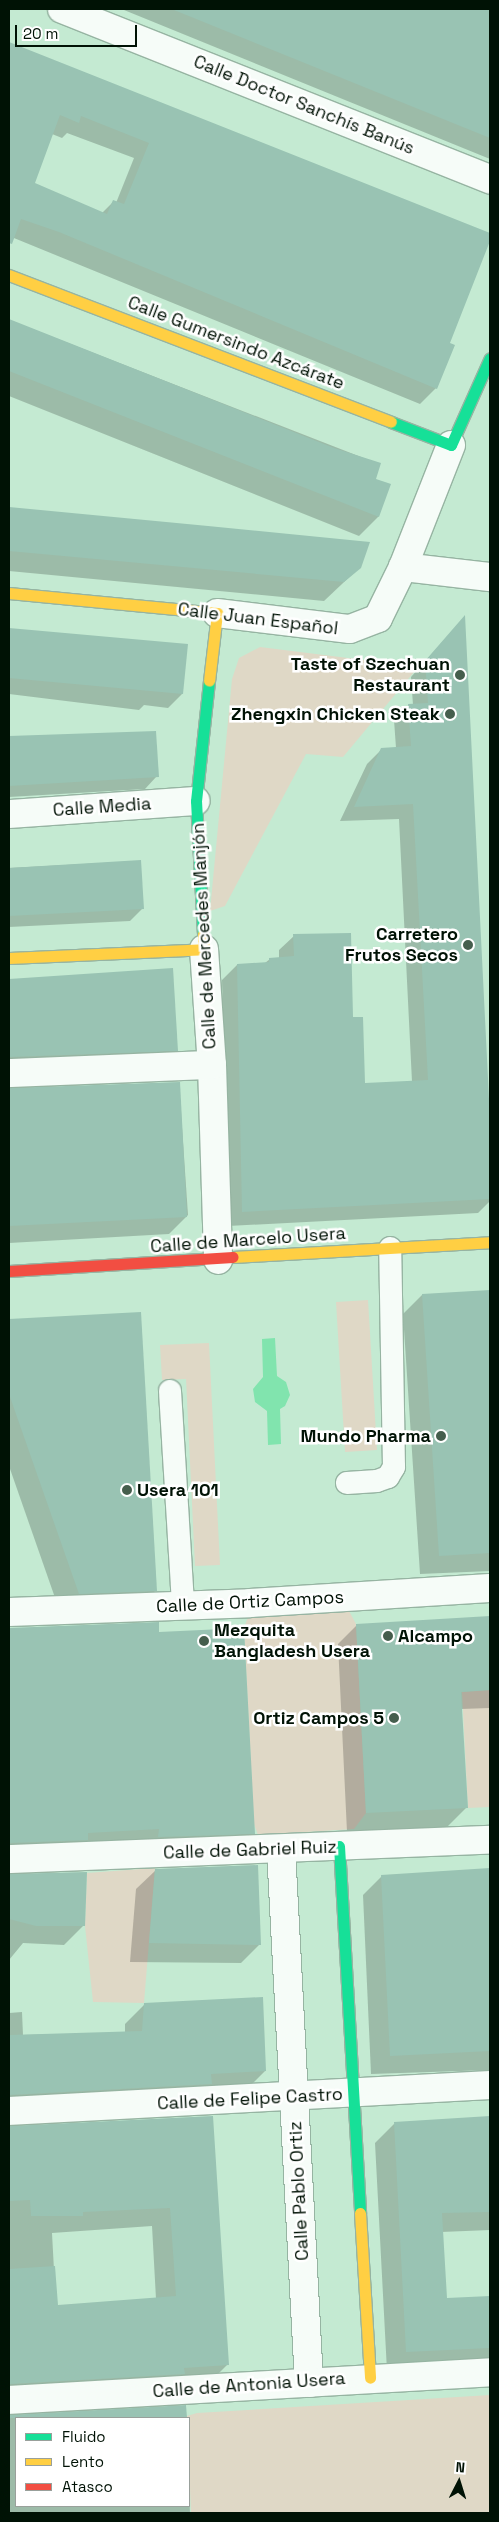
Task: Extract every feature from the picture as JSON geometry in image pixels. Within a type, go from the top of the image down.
[{"type":"street","name":"Calle Doctor Sanchís Banús","points":[[62,9],[490,179]]},
{"type":"street","name":"Calle Gumersindo Azcárate","points":[[9,275],[451,445]]},
{"type":"street","points":[[451,445],[490,358]]},
{"type":"street","name":"Calle Juan Español","points":[[9,593],[217,613],[350,630],[378,618],[403,567],[451,445]]},
{"type":"street","points":[[403,567],[490,578]]},
{"type":"street","name":"Calle de Mercedes Manjón","points":[[217,613],[196,800],[212,1065],[218,1260]]},
{"type":"street","name":"Calle Media","points":[[9,814],[196,800]]},
{"type":"street","points":[[9,958],[204,949]]},
{"type":"street","points":[[9,1073],[212,1065]]},
{"type":"street","name":"Calle de Marcelo Usera","points":[[9,1271],[218,1260],[490,1242]]},
{"type":"street","name":"Calle de Ortiz Campos","points":[[9,1612],[183,1606],[490,1588]]},
{"type":"street","name":"Calle de Gabriel Ruiz","points":[[9,1859],[490,1840]]},
{"type":"street","points":[[339,1846],[370,2378]]},
{"type":"street","name":"Calle Pablo Ortiz","points":[[281,1849],[309,2383]]},
{"type":"street","name":"Calle de Felipe Castro","points":[[9,2111],[353,2094],[490,2085]]},
{"type":"street","name":"Calle de Antonia Usera","points":[[9,2400],[490,2372]]},
{"type":"lane","points":[[347,1483],[377,1481],[388,1477],[394,1467],[390,1248]]},
{"type":"lane","points":[[170,1391],[183,1606]]},
{"type":"shaded area","points":[[260,647],[396,664],[414,672],[343,757],[306,754],[225,906],[210,911],[232,679],[239,658]]},
{"type":"shaded area","points":[[368,1300],[377,1450],[345,1452],[336,1302]]},
{"type":"shaded area","points":[[275,1338],[277,1376],[286,1382],[290,1395],[285,1406],[280,1409],[281,1444],[268,1445],[267,1411],[255,1402],[253,1389],[263,1377],[262,1339]]},
{"type":"shaded area","points":[[209,1343],[220,1565],[195,1566],[186,1379],[162,1380],[160,1345]]},
{"type":"shaded area","points":[[348,1609],[356,1624],[366,1813],[354,1829],[258,1835],[254,1824],[244,1628],[249,1614]]},
{"type":"shaded area","points":[[490,1690],[490,1807],[468,1808],[462,1692]]},
{"type":"shaded area","points":[[155,1868],[144,2003],[93,2002],[85,1926],[87,1873]]},
{"type":"shaded area","points":[[490,2395],[490,2513],[191,2513],[190,2417],[187,2416],[197,2413]]},
{"type":"building","points":[[490,9],[490,138],[174,10]]},
{"type":"building","points":[[9,42],[490,233],[490,241],[450,343],[455,345],[437,389],[59,232],[21,219],[12,244],[9,243]],"holes":[[[60,115],[79,123],[81,116],[149,143],[124,204],[113,200],[107,214],[35,183]]]},
{"type":"building","points":[[9,319],[334,448],[381,463],[376,479],[391,484],[379,517],[9,371]]},
{"type":"building","points":[[9,507],[370,542],[361,568],[344,582],[9,551]]},
{"type":"building","points":[[465,615],[490,1119],[490,1199],[242,1212],[237,964],[269,962],[269,958],[294,956],[293,934],[351,933],[353,1017],[363,1017],[365,1083],[428,1080],[413,804],[354,807],[381,748],[411,746],[408,704],[428,703],[425,661]]},
{"type":"building","points":[[9,628],[188,644],[183,694],[9,678]]},
{"type":"building","points":[[156,731],[159,777],[9,786],[9,736]]},
{"type":"building","points":[[141,860],[144,909],[9,916],[9,868]]},
{"type":"building","points":[[173,968],[178,1051],[9,1057],[9,979]]},
{"type":"building","points":[[180,1082],[187,1217],[9,1226],[9,1088]]},
{"type":"building","points":[[490,1290],[490,1553],[439,1556],[422,1294]]},
{"type":"building","points":[[141,1312],[157,1591],[79,1594],[9,1394],[9,1319]]},
{"type":"building","name":"Ortiz Campos 5","points":[[490,1616],[490,1690],[461,1692],[468,1808],[366,1813],[356,1624]]},
{"type":"building","points":[[159,1622],[159,1632],[244,1628],[255,1834],[158,1837],[159,1829],[88,1833],[88,1840],[9,1843],[9,1628]]},
{"type":"building","points":[[258,1865],[261,1945],[149,1943],[155,1869]]},
{"type":"building","points":[[490,1868],[490,2051],[390,2056],[381,1875]]},
{"type":"building","points":[[87,1872],[85,1926],[36,1926],[9,1919],[9,1874]]},
{"type":"building","points":[[263,1997],[266,2071],[211,2074],[212,2084],[9,2095],[9,2035],[142,2031],[144,2003]]},
{"type":"building","points":[[213,2116],[229,2365],[184,2368],[185,2374],[9,2384],[9,2269],[55,2266],[58,2305],[176,2296],[170,2208],[83,2212],[83,2216],[31,2216],[30,2200],[9,2201],[9,2126]]},
{"type":"building","points":[[490,2116],[490,2212],[442,2213],[447,2298],[490,2296],[490,2348],[406,2352],[394,2122]]},
{"type":"building","points":[[186,2405],[187,2417],[9,2418],[9,2415]]},
{"type":"traffic: fast","points":[[391,422],[451,445],[490,358]]},
{"type":"traffic: fast","points":[[203,934],[196,801],[209,681]]},
{"type":"traffic: fast","points":[[339,1846],[360,2213]]},
{"type":"traffic: slow","points":[[9,275],[391,422]]},
{"type":"traffic: slow","points":[[9,593],[217,613],[209,681]]},
{"type":"traffic: slow","points":[[9,958],[204,949],[203,934]]},
{"type":"traffic: slow","points":[[233,1257],[490,1242]]},
{"type":"traffic: slow","points":[[360,2213],[370,2378]]},
{"type":"traffic: jam","points":[[9,1271],[233,1257]]},
{"type":"place","name":"Taste of Szechuan Restaurant","points":[[460,675]]},
{"type":"place","name":"Zhengxin Chicken Steak","points":[[450,714]]},
{"type":"place","name":"Carretero Frutos Secos","points":[[468,945]]},
{"type":"place","name":"Mundo Pharma","points":[[441,1436]]},
{"type":"place","name":"Usera 101","points":[[127,1490]]},
{"type":"place","name":"Alcampo","points":[[388,1636]]},
{"type":"place","name":"Mezquita Bangladesh Usera","points":[[204,1641]]},
{"type":"place","name":"Ortiz Campos 5","points":[[394,1718]]}]
